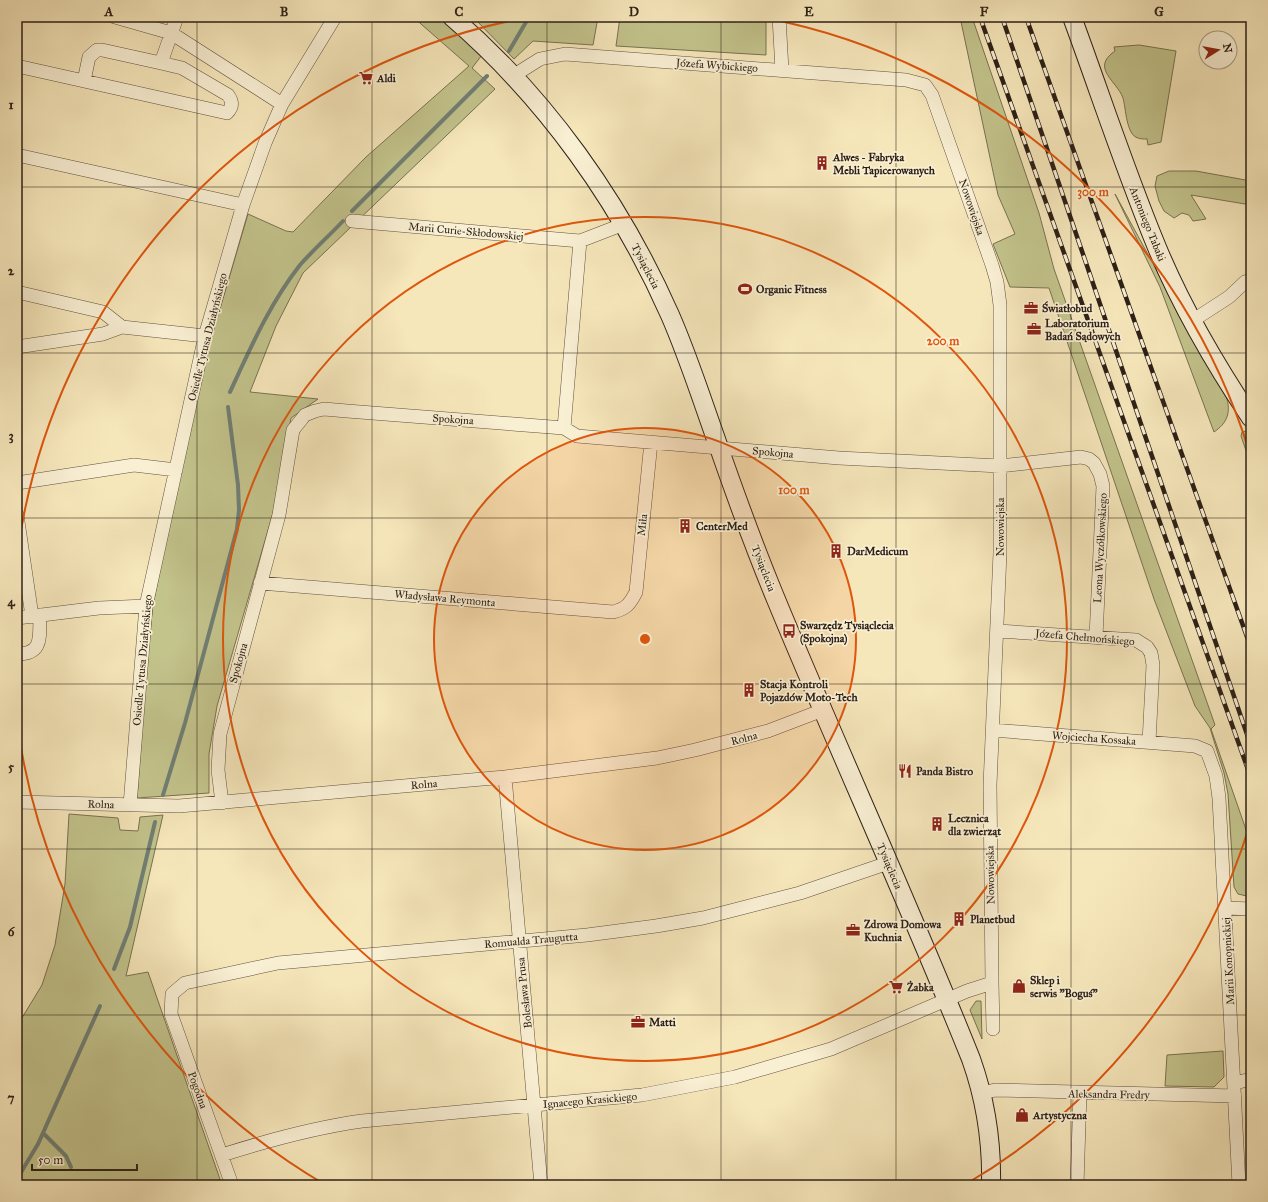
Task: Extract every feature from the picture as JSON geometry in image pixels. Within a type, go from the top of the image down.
[{"type":"street","points":[[115,17],[171,33],[282,104]]},
{"type":"street","points":[[161,63],[177,17]]},
{"type":"street","name":"Osiedle Tytusa Działyńskiego","points":[[130,805],[146,606],[205,336],[243,205],[282,104],[335,17]]},
{"type":"street","name":"Tysiąclecia","points":[[452,17],[513,76],[577,154],[624,224],[649,270],[671,318],[769,582],[947,1000],[971,1059],[982,1093]]},
{"type":"street","points":[[779,17],[782,70]]},
{"type":"street","name":"Antoniego Tabaki","points":[[1072,17],[1125,165],[1156,246],[1192,321],[1251,418]]},
{"type":"street","points":[[17,66],[223,113],[227,113],[231,108],[232,103],[228,95],[182,68],[97,50],[89,57],[84,81]]},
{"type":"street","name":"Józefa Wybickiego","points":[[513,76],[540,59],[565,54],[906,80],[925,85]]},
{"type":"street","name":"Nowowiejska","points":[[925,85],[932,94],[937,107],[997,282],[1000,305],[1000,553],[998,631],[992,730],[990,829],[993,1029]]},
{"type":"street","points":[[17,155],[243,205]]},
{"type":"street","name":"Marii Curie-Skłodowskiej","points":[[352,221],[580,241],[624,224]]},
{"type":"street","points":[[564,428],[580,241]]},
{"type":"street","points":[[1192,321],[1214,308],[1245,282],[1251,280]]},
{"type":"street","points":[[17,292],[103,312],[122,327]]},
{"type":"street","points":[[17,347],[103,334],[122,327],[205,336]]},
{"type":"street","name":"Spokojna","points":[[222,803],[218,770],[220,734],[279,514],[290,439],[293,430],[305,415],[324,409],[564,428],[576,436],[839,458],[1000,466]]},
{"type":"street","name":"Miła","points":[[628,606],[636,592],[651,442]]},
{"type":"street","name":"Leona Wyczółkowskiego","points":[[1000,466],[1081,457],[1089,459],[1098,467],[1104,492],[1096,636]]},
{"type":"street","points":[[17,483],[134,465],[176,470]]},
{"type":"street","points":[[17,515],[36,616],[39,642],[36,648],[27,654],[17,654]]},
{"type":"street","name":"Władysława Reymonta","points":[[260,583],[613,612],[628,606]]},
{"type":"street","points":[[17,618],[99,608],[146,606]]},
{"type":"street","name":"Józefa Chełmońskiego","points":[[998,631],[1096,636],[1136,640],[1142,643],[1151,653],[1153,665],[1149,742]]},
{"type":"street","name":"Rolna","points":[[17,802],[179,806],[505,777],[657,758],[695,750],[768,731],[823,710]]},
{"type":"street","name":"Wojciecha Kossaka","points":[[992,730],[1195,746]]},
{"type":"street","name":"Marii Konopnickiej","points":[[1195,746],[1207,751],[1216,776],[1219,798],[1226,908],[1239,1185]]},
{"type":"street","name":"Bolesława Prusa","points":[[505,777],[518,941],[541,1185]]},
{"type":"street","name":"Romualda Traugutta","points":[[172,994],[184,983],[278,963],[617,931],[703,918],[800,893],[888,863]]},
{"type":"street","points":[[1226,908],[1251,909]]},
{"type":"street","points":[[947,1000],[992,983]]},
{"type":"street","name":"Pogodna","points":[[172,994],[171,1014],[232,1185]]},
{"type":"street","name":"Ignacego Krasickiego","points":[[222,1155],[291,1133],[322,1126],[642,1095],[735,1077],[831,1049],[947,1000]]},
{"type":"street","name":"Aleksandra Fredry","points":[[982,1093],[995,1090],[1080,1093],[1235,1090],[1251,1079]]},
{"type":"street","points":[[982,1093],[990,1132],[991,1185]]},
{"type":"street","points":[[1077,1185],[1080,1093]]},
{"type":"green space","points":[[413,17],[441,17],[482,55],[472,68],[495,89],[303,273],[276,326],[250,392],[318,399],[291,418],[275,506],[217,706],[209,754],[209,793],[137,798],[147,659],[153,604],[181,469],[212,336],[248,214],[286,231],[293,232],[366,157],[469,66]]},
{"type":"green space","points":[[473,17],[598,17],[593,45],[533,41],[514,59]]},
{"type":"green space","points":[[620,17],[766,17],[766,55],[616,46]]},
{"type":"green space","points":[[960,17],[972,17],[1039,213],[1054,269],[1215,725],[1211,729],[1251,844],[1251,897],[1238,894],[1234,887],[1228,794],[1224,773],[1210,728],[1195,706],[1154,599],[1049,288],[1010,287],[993,244],[1015,234],[998,195]]},
{"type":"green space","points":[[1139,45],[1176,51],[1161,142],[1148,145],[1147,139],[1138,138],[1131,132],[1127,121],[1123,98],[1105,69],[1105,63],[1108,57],[1115,51],[1114,47]]},
{"type":"green space","points":[[1169,171],[1196,171],[1251,181],[1251,205],[1191,195],[1206,219],[1193,221],[1189,215],[1182,213],[1174,218],[1164,211],[1159,201],[1155,186],[1157,176]]},
{"type":"green space","points":[[1115,194],[1227,399],[1228,414],[1222,426],[1214,432],[1160,287]]},
{"type":"green space","points":[[1246,431],[1251,435],[1251,465],[1241,436],[1242,432]]},
{"type":"green space","points":[[69,814],[118,818],[120,830],[138,831],[140,817],[163,815],[126,976],[148,972],[222,1185],[17,1185],[17,1026],[42,985],[55,945],[65,884]]},
{"type":"green space","points":[[976,1001],[981,1001],[982,1039],[970,1010]]},
{"type":"green space","points":[[1223,1051],[1224,1077],[1214,1087],[1165,1086],[1167,1055]]},
{"type":"waterway","points":[[509,51],[529,17]]},
{"type":"waterway","points":[[352,211],[487,76]]},
{"type":"waterway","points":[[230,392],[261,327],[279,295],[305,259],[343,221]]},
{"type":"waterway","points":[[163,795],[185,723],[237,529],[239,510],[238,485],[228,407]]},
{"type":"waterway","points":[[114,969],[130,927],[155,822]]},
{"type":"waterway","points":[[17,1179],[38,1144],[100,1006]]},
{"type":"waterway","points":[[43,1133],[66,1156],[71,1167]]},
{"type":"railway","points":[[980,17],[1251,778]]},
{"type":"railway","points":[[1002,17],[1251,746]]},
{"type":"railway","points":[[1026,17],[1251,648]]},
{"type":"place","name":"Aldi","points":[[366,78]]},
{"type":"place","name":"Alwes - Fabryka Mebli Tapicerowanych","points":[[822,163]]},
{"type":"place","name":"Organic Fitness","points":[[745,289]]},
{"type":"place","name":"Światłobud","points":[[1031,308]]},
{"type":"place","name":"Laboratorium Badań Sądowych","points":[[1034,329]]},
{"type":"place","name":"CenterMed","points":[[685,526]]},
{"type":"place","name":"DarMedicum","points":[[836,551]]},
{"type":"place","name":"Swarzędz Tysiąclecia (Spokojna)","points":[[789,631]]},
{"type":"place","name":"Stacja Kontroli Pojazdów Moto-Tech","points":[[749,690]]},
{"type":"place","name":"Panda Bistro","points":[[905,771]]},
{"type":"place","name":"Lecznica dla zwierząt","points":[[937,824]]},
{"type":"place","name":"Planetbud","points":[[959,919]]},
{"type":"place","name":"Zdrowa Domowa Kuchnia","points":[[853,930]]},
{"type":"place","name":"Sklep i serwis \"Boguś\"","points":[[1019,986]]},
{"type":"place","name":"Żabka","points":[[896,987]]},
{"type":"place","name":"Matti","points":[[638,1022]]},
{"type":"place","name":"Artystyczna","points":[[1022,1115]]}]
